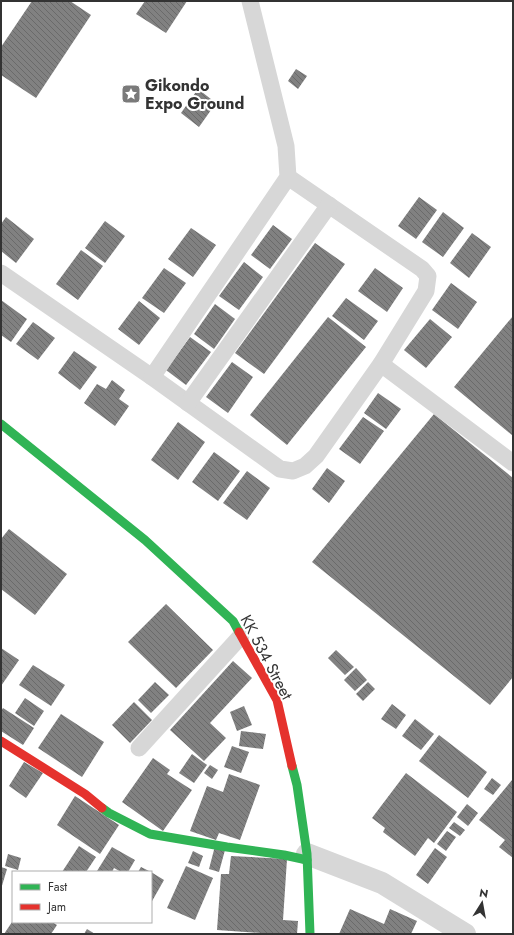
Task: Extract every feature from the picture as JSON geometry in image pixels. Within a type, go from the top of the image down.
[{"type":"street","name":"KK 534 Street","points":[[3,429],[145,540],[233,620],[276,700],[297,785],[307,857],[310,934]]},
{"type":"street","points":[[1,741],[85,794],[109,813],[150,834],[227,847],[307,857],[382,883],[465,934]]},
{"type":"lane","points":[[152,377],[288,177],[286,146],[250,1]]},
{"type":"lane","points":[[1,273],[152,377],[280,469],[293,471],[305,466],[316,456],[381,364],[426,291],[428,276],[422,268],[288,177]]},
{"type":"lane","points":[[188,403],[329,205]]},
{"type":"lane","points":[[381,364],[513,463]]},
{"type":"lane","points":[[139,748],[241,636]]},
{"type":"building","points":[[32,1],[70,1],[91,15],[36,98],[1,75],[1,47]]},
{"type":"building","points":[[145,1],[187,1],[166,33],[136,14]]},
{"type":"building","points":[[296,69],[307,76],[298,89],[288,81]]},
{"type":"building","points":[[198,89],[216,103],[199,127],[181,113]]},
{"type":"building","points":[[419,197],[437,210],[416,239],[398,226]]},
{"type":"building","points":[[443,212],[464,228],[443,257],[422,242]]},
{"type":"building","points":[[6,217],[34,239],[16,263],[1,251],[1,224]]},
{"type":"building","points":[[105,221],[125,236],[105,263],[85,248]]},
{"type":"building","points":[[273,225],[292,239],[270,269],[251,255]]},
{"type":"building","points":[[191,228],[216,245],[193,277],[168,259]]},
{"type":"building","points":[[472,233],[491,247],[469,278],[450,263]]},
{"type":"building","points":[[315,243],[345,264],[264,374],[235,353]]},
{"type":"building","points":[[81,250],[103,266],[78,300],[56,284]]},
{"type":"building","points":[[244,262],[263,277],[239,310],[219,296]]},
{"type":"building","points":[[164,268],[186,283],[164,313],[142,298]]},
{"type":"building","points":[[375,268],[403,288],[387,312],[358,291]]},
{"type":"building","points":[[451,283],[477,302],[458,329],[432,310]]},
{"type":"building","points":[[346,298],[378,321],[364,340],[332,316]]},
{"type":"building","points":[[1,300],[27,319],[11,342],[1,335]]},
{"type":"building","points":[[139,301],[160,318],[139,345],[118,329]]},
{"type":"building","points":[[215,304],[235,319],[214,349],[194,334]]},
{"type":"building","points":[[513,316],[513,436],[454,387]]},
{"type":"building","points":[[328,317],[366,347],[287,445],[250,415]]},
{"type":"building","points":[[430,319],[452,337],[426,368],[404,350]]},
{"type":"building","points":[[33,322],[55,338],[38,360],[16,344]]},
{"type":"building","points":[[190,337],[211,352],[186,385],[166,370]]},
{"type":"building","points":[[74,351],[97,367],[80,390],[58,373]]},
{"type":"building","points":[[232,362],[253,377],[228,413],[206,397]]},
{"type":"building","points":[[112,380],[125,390],[119,399],[129,406],[115,426],[84,403],[97,384],[106,389]]},
{"type":"building","points":[[378,393],[401,409],[386,429],[364,413]]},
{"type":"building","points":[[434,414],[513,478],[513,677],[490,705],[312,562]]},
{"type":"building","points":[[363,417],[384,431],[360,464],[339,449]]},
{"type":"building","points":[[178,422],[205,442],[178,480],[151,460]]},
{"type":"building","points":[[214,452],[240,471],[218,501],[192,482]]},
{"type":"building","points":[[327,468],[345,481],[329,503],[312,489]]},
{"type":"building","points":[[247,471],[270,488],[247,520],[223,503]]},
{"type":"building","points":[[9,529],[67,574],[35,615],[1,589],[1,539]]},
{"type":"building","points":[[166,604],[213,650],[176,688],[128,642]]},
{"type":"building","points":[[1,648],[19,660],[1,686]]},
{"type":"building","points":[[336,650],[354,667],[345,675],[328,658]]},
{"type":"building","points":[[233,661],[252,678],[210,723],[226,738],[204,761],[170,730]]},
{"type":"building","points":[[33,665],[65,685],[51,706],[19,685]]},
{"type":"building","points":[[356,668],[367,680],[355,691],[344,680]]},
{"type":"building","points":[[155,682],[169,695],[151,713],[138,700]]},
{"type":"building","points":[[368,682],[375,689],[363,701],[356,694]]},
{"type":"building","points":[[25,698],[44,711],[34,726],[15,713]]},
{"type":"building","points":[[134,702],[152,720],[130,743],[112,725]]},
{"type":"building","points":[[392,704],[406,715],[396,729],[381,719]]},
{"type":"building","points":[[244,706],[252,725],[237,731],[230,712]]},
{"type":"building","points":[[3,708],[34,728],[23,745],[1,731],[1,711]]},
{"type":"building","points":[[61,714],[104,742],[82,777],[38,748]]},
{"type":"building","points":[[415,719],[434,734],[421,750],[402,736]]},
{"type":"building","points":[[241,731],[266,734],[263,749],[239,746]]},
{"type":"building","points":[[439,735],[487,772],[468,798],[419,761]]},
{"type":"building","points":[[232,746],[249,752],[241,773],[224,767]]},
{"type":"building","points":[[192,754],[207,765],[194,783],[179,773]]},
{"type":"building","points":[[153,758],[170,770],[167,774],[192,790],[163,831],[122,802]]},
{"type":"building","points":[[24,762],[43,773],[26,798],[9,786]]},
{"type":"building","points":[[210,765],[218,770],[212,779],[204,773]]},
{"type":"building","points":[[406,773],[457,812],[434,843],[428,838],[415,856],[383,832],[385,828],[372,818]]},
{"type":"building","points":[[229,774],[260,785],[240,840],[219,833],[216,840],[190,831],[207,786],[223,792]]},
{"type":"building","points":[[492,778],[501,785],[493,795],[484,789]]},
{"type":"building","points":[[512,780],[513,858],[499,847],[505,840],[479,820]]},
{"type":"building","points":[[75,796],[119,825],[100,854],[57,825]]},
{"type":"building","points":[[467,804],[478,813],[468,826],[457,817]]},
{"type":"building","points":[[454,822],[465,830],[460,836],[449,828]]},
{"type":"building","points":[[447,831],[456,837],[446,851],[437,844]]},
{"type":"building","points":[[79,846],[96,857],[87,871],[63,871]]},
{"type":"building","points":[[215,846],[225,850],[219,872],[209,869]]},
{"type":"building","points":[[112,847],[135,860],[129,871],[119,871],[114,868],[112,871],[97,871]]},
{"type":"building","points":[[435,848],[447,857],[428,884],[416,875]]},
{"type":"building","points":[[193,851],[203,856],[199,867],[188,863]]},
{"type":"building","points":[[8,854],[21,858],[18,870],[5,866]]},
{"type":"building","points":[[231,856],[287,859],[283,920],[298,921],[297,934],[217,930],[221,874],[229,874]]},
{"type":"building","points":[[186,866],[213,878],[195,920],[167,908]]},
{"type":"building","points":[[1,867],[7,869],[1,889]]},
{"type":"building","points":[[141,867],[149,871],[139,871]]},
{"type":"building","points":[[152,873],[164,880],[152,901]]},
{"type":"building","points":[[350,909],[384,924],[390,909],[417,921],[411,934],[339,934]]},
{"type":"building","points":[[12,922],[54,923],[57,925],[51,934],[4,934]]},
{"type":"building","points":[[87,929],[95,934],[84,934]]},
{"type":"traffic: fast","points":[[1,424],[145,540],[233,621],[239,632]]},
{"type":"traffic: fast","points":[[292,766],[297,785],[307,854],[310,934]]},
{"type":"traffic: fast","points":[[102,808],[150,834],[307,860]]},
{"type":"traffic: jam","points":[[239,632],[277,700],[292,766]]},
{"type":"traffic: jam","points":[[1,741],[85,794],[102,808]]},
{"type":"place","name":"Gikondo Expo Ground","points":[[131,94]]}]
